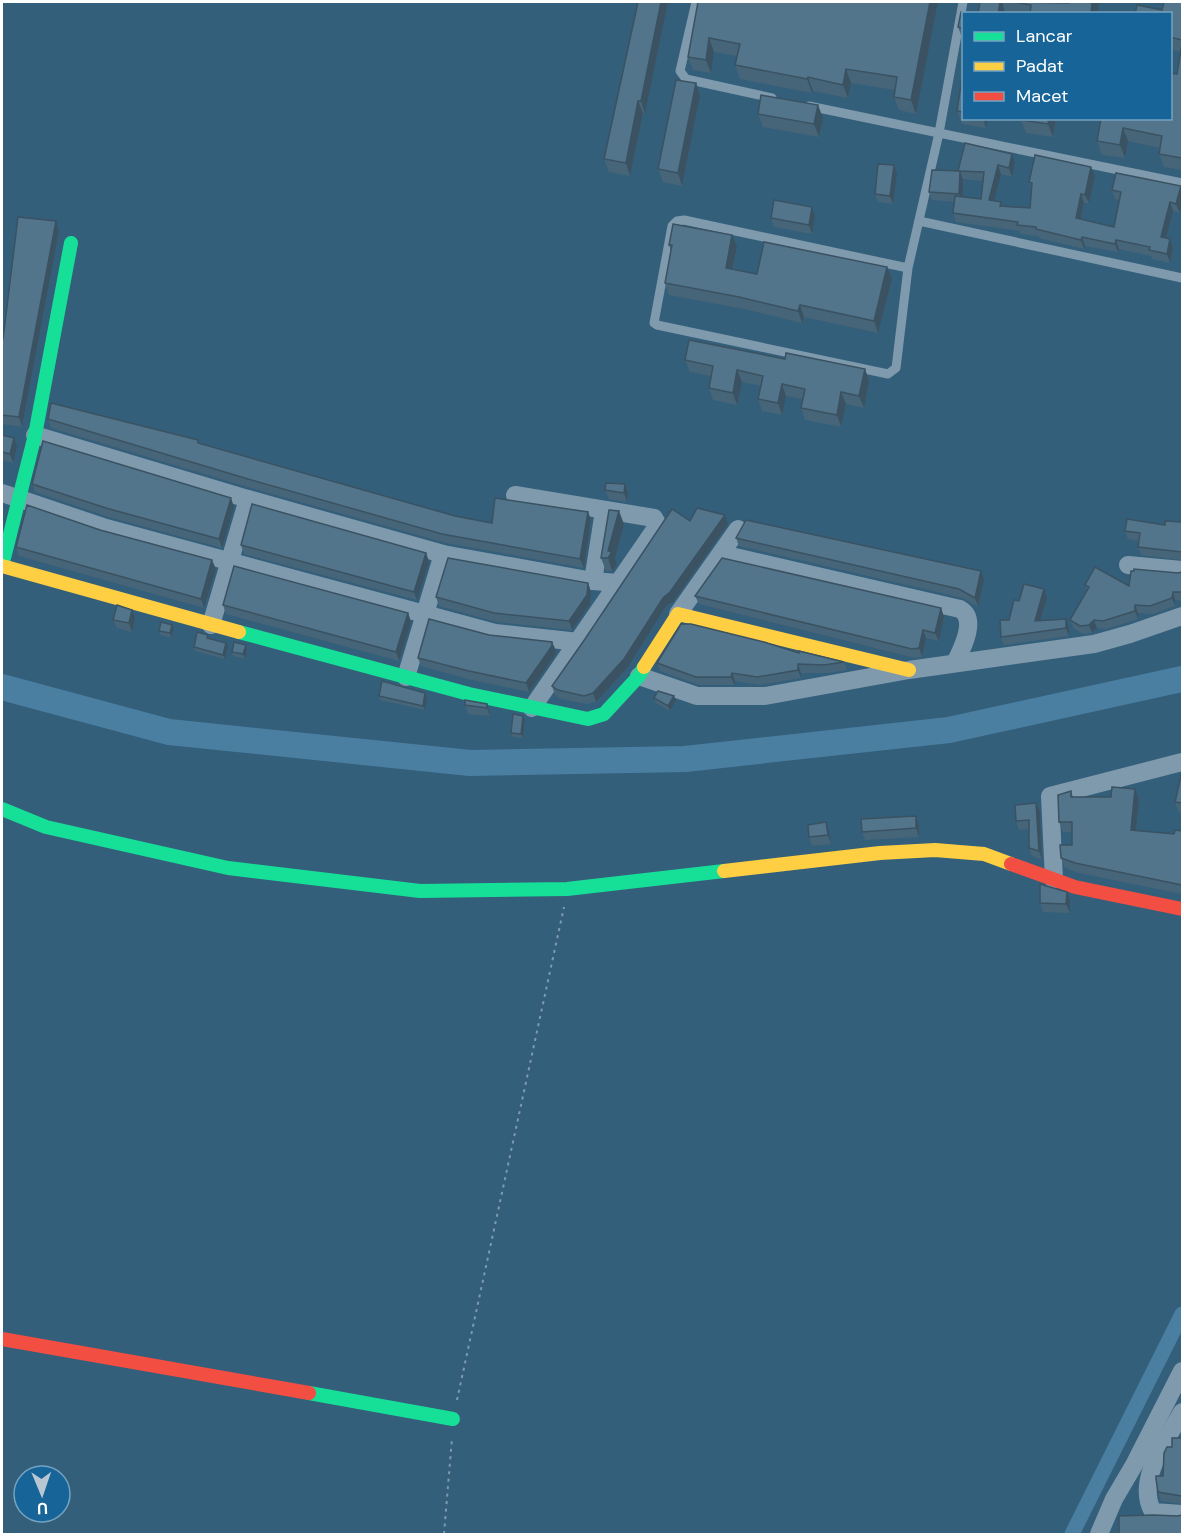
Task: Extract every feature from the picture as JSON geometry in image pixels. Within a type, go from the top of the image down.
[{"type":"street","points":[[71,243],[35,435],[10,495],[2,566],[211,625],[406,676],[532,708],[588,719],[604,714],[639,676],[678,614],[738,529]]},
{"type":"street","points":[[35,435],[443,554],[593,581],[618,583]]},
{"type":"street","points":[[10,495],[106,528],[495,633],[579,642]]},
{"type":"street","points":[[516,495],[654,518],[658,525],[532,708]]},
{"type":"street","points":[[211,625],[248,499]]},
{"type":"street","points":[[593,581],[604,510]]},
{"type":"street","points":[[406,676],[443,554]]},
{"type":"street","points":[[722,554],[960,609],[968,618],[964,646],[955,663]]},
{"type":"street","points":[[1128,565],[1182,570]]},
{"type":"street","points":[[678,614],[909,670]]},
{"type":"street","points":[[639,676],[687,693],[716,698],[765,696],[909,670],[1094,644],[1182,616]]},
{"type":"street","points":[[1054,880],[1050,796],[1182,762]]},
{"type":"street","points":[[2,809],[46,827],[228,868],[420,891],[567,889],[847,856],[935,850],[984,854],[1075,887],[1182,909]]},
{"type":"street","points":[[2,1339],[453,1419]]},
{"type":"street","points":[[1182,1371],[1141,1470],[1146,1495],[1153,1512],[1182,1514]]},
{"type":"street","points":[[1099,1534],[1114,1499],[1177,1432],[1182,1412]]},
{"type":"lane","points":[[696,2],[680,71],[686,79],[776,99]]},
{"type":"lane","points":[[908,268],[684,220],[677,221],[672,226],[654,323],[888,374],[896,368],[908,268],[939,134],[963,2]]},
{"type":"lane","points":[[800,104],[1182,183]]},
{"type":"lane","points":[[919,221],[1182,279]]},
{"type":"path","points":[[444,1534],[453,1419],[567,889]]},
{"type":"building","points":[[638,2],[661,2],[626,163],[604,159]]},
{"type":"building","points":[[698,2],[930,2],[911,100],[894,97],[897,77],[846,69],[843,85],[735,65],[740,44],[709,38],[706,60],[688,57]]},
{"type":"building","points":[[980,2],[1000,2],[998,12],[978,12]]},
{"type":"building","points":[[1014,2],[1092,2],[1091,12],[1030,12],[1031,5]]},
{"type":"building","points":[[1164,2],[1182,2],[1182,40],[1172,38],[1172,12],[1135,12],[1137,5],[1162,10]]},
{"type":"building","points":[[961,12],[962,12],[962,28],[958,27]]},
{"type":"building","points":[[1182,44],[1182,158],[1159,154],[1162,136],[1123,128],[1120,145],[1097,141],[1101,120],[1172,120],[1172,78],[1173,73],[1177,74]]},
{"type":"building","points":[[962,78],[962,112],[957,111]]},
{"type":"building","points":[[676,80],[696,83],[678,173],[658,169]]},
{"type":"building","points":[[761,95],[818,105],[814,124],[758,114]]},
{"type":"building","points":[[1021,120],[1049,120],[1048,124]]},
{"type":"building","points":[[965,143],[1012,154],[1009,168],[998,165],[989,200],[1001,202],[1000,206],[1030,208],[1032,183],[1029,182],[1035,155],[1091,167],[1085,195],[1081,194],[1076,218],[1114,227],[1121,192],[1112,190],[1116,173],[1181,186],[1176,204],[1170,202],[1161,237],[1170,239],[1167,254],[1149,250],[1150,247],[1116,240],[1115,244],[1082,237],[1081,240],[1036,229],[1036,227],[1017,225],[1018,222],[953,213],[955,196],[981,199],[984,172],[958,171]]},
{"type":"building","points":[[878,164],[894,165],[890,196],[875,194]]},
{"type":"building","points":[[932,170],[960,171],[959,194],[929,192]]},
{"type":"building","points":[[774,200],[812,207],[809,225],[771,218]]},
{"type":"building","points":[[18,217],[56,221],[19,417],[2,415],[2,339]]},
{"type":"building","points":[[673,224],[732,235],[726,268],[757,274],[764,242],[887,267],[874,321],[800,305],[798,311],[665,283],[672,245],[669,245]]},
{"type":"building","points":[[689,340],[785,359],[786,353],[865,369],[859,396],[841,392],[837,415],[801,408],[805,389],[782,384],[778,403],[758,399],[763,376],[737,370],[733,393],[709,388],[713,366],[685,360]]},
{"type":"building","points":[[51,403],[198,440],[198,443],[455,516],[492,523],[495,498],[588,512],[580,559],[442,534],[248,479],[48,419]]},
{"type":"building","points":[[2,435],[14,438],[10,454],[2,452]]},
{"type":"building","points":[[43,441],[231,498],[219,539],[106,508],[32,484]]},
{"type":"building","points":[[606,483],[625,484],[624,493],[605,490]]},
{"type":"building","points":[[252,504],[426,553],[414,592],[241,545]]},
{"type":"building","points":[[27,505],[100,530],[212,560],[201,599],[16,547]]},
{"type":"building","points":[[697,508],[725,515],[670,592],[663,598],[624,659],[593,693],[584,696],[558,690],[552,686],[672,509],[690,521]]},
{"type":"building","points":[[609,510],[619,511],[608,551],[612,552],[608,558],[601,558]]},
{"type":"building","points":[[1127,519],[1165,525],[1165,521],[1182,522],[1182,552],[1138,547],[1140,533],[1125,531]]},
{"type":"building","points":[[746,520],[981,571],[975,598],[959,589],[736,538]]},
{"type":"building","points":[[448,558],[588,583],[587,595],[569,621],[494,613],[436,597]]},
{"type":"building","points":[[722,558],[941,608],[935,633],[923,630],[919,648],[912,649],[695,596]]},
{"type":"building","points":[[234,566],[408,613],[396,652],[223,605]]},
{"type":"building","points":[[1095,567],[1129,586],[1131,571],[1134,569],[1182,572],[1182,592],[1173,592],[1172,598],[1150,606],[1135,605],[1135,611],[1103,621],[1094,620],[1089,625],[1080,626],[1070,620],[1089,587],[1085,585]]},
{"type":"building","points":[[1024,584],[1044,589],[1035,621],[1066,619],[1066,628],[1001,637],[1000,620],[1009,620],[1014,600],[1019,601]]},
{"type":"building","points":[[117,605],[132,610],[129,623],[113,620]]},
{"type":"building","points":[[429,619],[489,635],[552,642],[552,646],[526,683],[469,671],[418,658]]},
{"type":"building","points":[[161,622],[172,625],[170,633],[159,631]]},
{"type":"building","points":[[681,624],[691,624],[799,653],[799,651],[844,662],[824,665],[798,664],[798,670],[757,677],[732,673],[731,677],[696,677],[657,663]]},
{"type":"building","points":[[197,632],[208,635],[207,638],[226,643],[223,655],[194,647]]},
{"type":"building","points":[[234,642],[246,645],[243,654],[232,652]]},
{"type":"building","points":[[382,681],[425,693],[423,706],[379,696]]},
{"type":"building","points":[[658,691],[674,696],[668,706],[654,698]]},
{"type":"building","points":[[465,700],[487,704],[487,708],[465,705]]},
{"type":"building","points":[[513,714],[523,716],[521,734],[511,733]]},
{"type":"building","points":[[1182,772],[1182,803],[1175,802]]},
{"type":"building","points":[[1112,787],[1135,789],[1131,830],[1174,834],[1175,830],[1182,831],[1182,885],[1075,863],[1061,858],[1060,845],[1072,845],[1072,822],[1059,822],[1058,795],[1071,791],[1071,797],[1111,797]]},
{"type":"building","points":[[1036,803],[1039,851],[1029,848],[1029,820],[1016,821],[1015,805]]},
{"type":"building","points":[[916,816],[916,828],[862,832],[861,819]]},
{"type":"building","points":[[826,822],[828,835],[809,837],[808,825]]},
{"type":"building","points":[[1040,884],[1067,892],[1066,904],[1040,903]]},
{"type":"building","points":[[1172,1438],[1182,1438],[1182,1496],[1158,1492],[1156,1476],[1163,1476],[1164,1453],[1167,1447],[1172,1447]]},
{"type":"building","points":[[1182,1515],[1182,1534],[1119,1534],[1119,1516]]},
{"type":"waterway","points":[[2,687],[169,732],[470,763],[685,759],[949,730],[1182,679]]},
{"type":"waterway","points":[[1072,1534],[1182,1314]]},
{"type":"traffic: fast","points":[[2,566],[35,435],[71,243]]},
{"type":"traffic: fast","points":[[239,632],[469,694],[588,719],[604,714],[639,676],[644,667]]},
{"type":"traffic: fast","points":[[2,809],[46,827],[228,868],[420,891],[567,889],[724,871]]},
{"type":"traffic: fast","points":[[309,1393],[453,1419]]},
{"type":"traffic: slow","points":[[2,566],[239,632]]},
{"type":"traffic: slow","points":[[644,667],[678,614],[909,670]]},
{"type":"traffic: slow","points":[[724,871],[880,853],[935,850],[984,854],[1011,864]]},
{"type":"traffic: jam","points":[[1011,864],[1075,887],[1182,909]]},
{"type":"traffic: jam","points":[[2,1339],[309,1393]]}]
